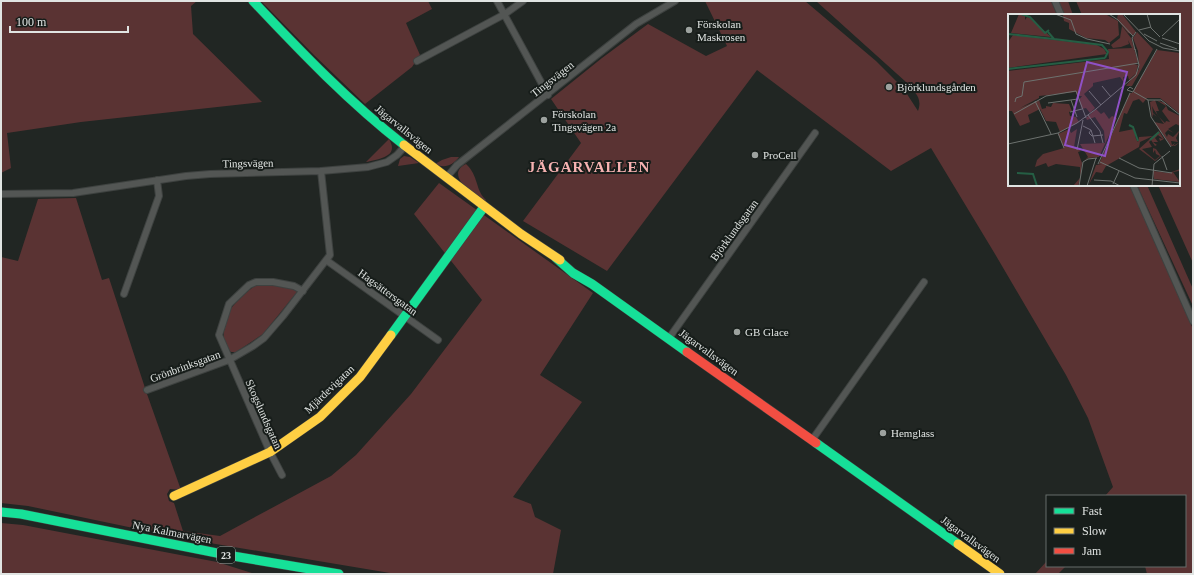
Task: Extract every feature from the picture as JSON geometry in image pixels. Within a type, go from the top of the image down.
[{"type":"street","name":"Jägarvallsvägen","points":[[253,1],[335,85],[405,146],[446,178],[556,258],[577,269],[592,284],[1000,574]]},
{"type":"street","points":[[497,1],[548,94]]},
{"type":"street","points":[[417,61],[505,14],[523,1]]},
{"type":"street","points":[[1054,1],[1060,14]]},
{"type":"street","name":"Tingsvägen","points":[[446,178],[457,165],[636,24],[670,2]]},
{"type":"street","name":"Björklundsgatan","points":[[669,338],[815,134]]},
{"type":"street","name":"Tingsvägen","points":[[1,194],[73,193],[157,180],[210,174],[321,171],[368,167],[387,162],[397,155],[405,146]]},
{"type":"street","name":"Grönbrinksgatan","points":[[147,390],[229,360],[264,338],[303,291],[330,255],[321,171]]},
{"type":"street","points":[[124,294],[159,196],[157,180]]},
{"type":"street","points":[[1133,186],[1193,321]]},
{"type":"street","name":"Mjärdevigatan","points":[[174,496],[270,452],[320,417],[358,380],[484,206]]},
{"type":"street","name":"Hagsättersgatan","points":[[326,260],[438,340]]},
{"type":"street","name":"Grönbrinksgatan","points":[[229,360],[219,335],[229,304],[249,285],[256,282],[273,282],[294,286],[303,291]]},
{"type":"street","points":[[812,440],[924,282]]},
{"type":"street","name":"Skogslundsgatan","points":[[229,360],[270,452],[282,475]]},
{"type":"street","name":"Nya Kalmarvägen","points":[[1,512],[227,555],[339,574]]},
{"type":"shaded area","points":[[1,1],[197,1],[191,6],[193,34],[262,102],[81,122],[7,133],[11,168],[1,173]]},
{"type":"shaded area","points":[[261,1],[428,1],[432,9],[406,23],[420,55],[412,67],[365,104]]},
{"type":"shaded area","points":[[705,1],[805,1],[876,61],[903,88],[918,111],[919,98],[906,82],[816,1],[1051,1],[1057,14],[1008,14],[1008,186],[1131,186],[1193,329],[1193,574],[1147,574],[1145,567],[1186,567],[1186,495],[1106,495],[1113,487],[1088,418],[1066,375],[931,148],[891,171],[757,70],[607,271],[523,221],[581,143],[551,99],[602,58],[648,24],[706,56],[727,46]]},
{"type":"shaded area","points":[[1058,1],[1068,1],[1073,14],[1064,14]]},
{"type":"shaded area","points":[[1076,1],[1193,1],[1193,263],[1158,186],[1180,186],[1180,14],[1082,14]]},
{"type":"shaded area","points":[[389,139],[392,145],[392,150],[390,153],[381,158],[366,162]]},
{"type":"shaded area","points":[[404,156],[410,157],[419,163],[398,166],[400,159]]},
{"type":"shaded area","points":[[451,157],[459,157],[454,162],[445,166],[435,164],[442,160]]},
{"type":"shaded area","points":[[466,164],[473,173],[480,192],[486,200],[485,201],[464,186],[461,182],[458,171]]},
{"type":"shaded area","points":[[439,183],[593,293],[540,375],[582,402],[513,497],[531,504],[535,517],[561,530],[553,574],[396,574],[186,539],[28,506],[1,503],[1,257],[18,261],[38,199],[76,198],[102,280],[109,278],[147,394],[181,490],[170,489],[167,494],[169,501],[174,503],[183,531],[220,536],[331,476],[356,455],[411,394],[482,300],[414,214]]},
{"type":"shaded area","points":[[1137,186],[1147,186],[1193,289],[1193,306]]},
{"type":"shaded area","points":[[264,284],[285,286],[296,290],[297,292],[263,334],[236,352],[230,351],[226,348],[224,342],[224,328],[230,310],[241,297],[252,288]]},
{"type":"shaded area","points":[[1,523],[23,525],[217,562],[255,574],[1,574]]},
{"type":"shaded area","points":[[1046,562],[1046,567],[1065,567],[1058,574],[1035,574]]},
{"type":"traffic: fast","points":[[253,1],[307,58],[364,112],[404,145]]},
{"type":"traffic: fast","points":[[391,335],[484,207]]},
{"type":"traffic: fast","points":[[556,258],[573,273],[592,284],[687,352]]},
{"type":"traffic: fast","points":[[816,443],[958,544]]},
{"type":"traffic: fast","points":[[1,512],[21,514],[227,555],[339,574]]},
{"type":"traffic: slow","points":[[404,145],[521,234],[560,260]]},
{"type":"traffic: slow","points":[[174,496],[270,452],[320,417],[360,377],[391,335]]},
{"type":"traffic: slow","points":[[958,544],[1000,574]]},
{"type":"traffic: jam","points":[[687,352],[816,443]]},
{"type":"place","name":"Förskolan Maskrosen","points":[[689,30]]},
{"type":"place","name":"Björklundsgården","points":[[889,87]]},
{"type":"place","name":"Förskolan Tingsvägen 2a","points":[[544,120]]},
{"type":"place","name":"ProCell","points":[[755,155]]},
{"type":"place","name":"GB Glace","points":[[737,332]]},
{"type":"place","name":"Hemglass","points":[[883,433]]},
{"type":"district","name":"JÄGARVALLEN","points":[[589,167]]}]
